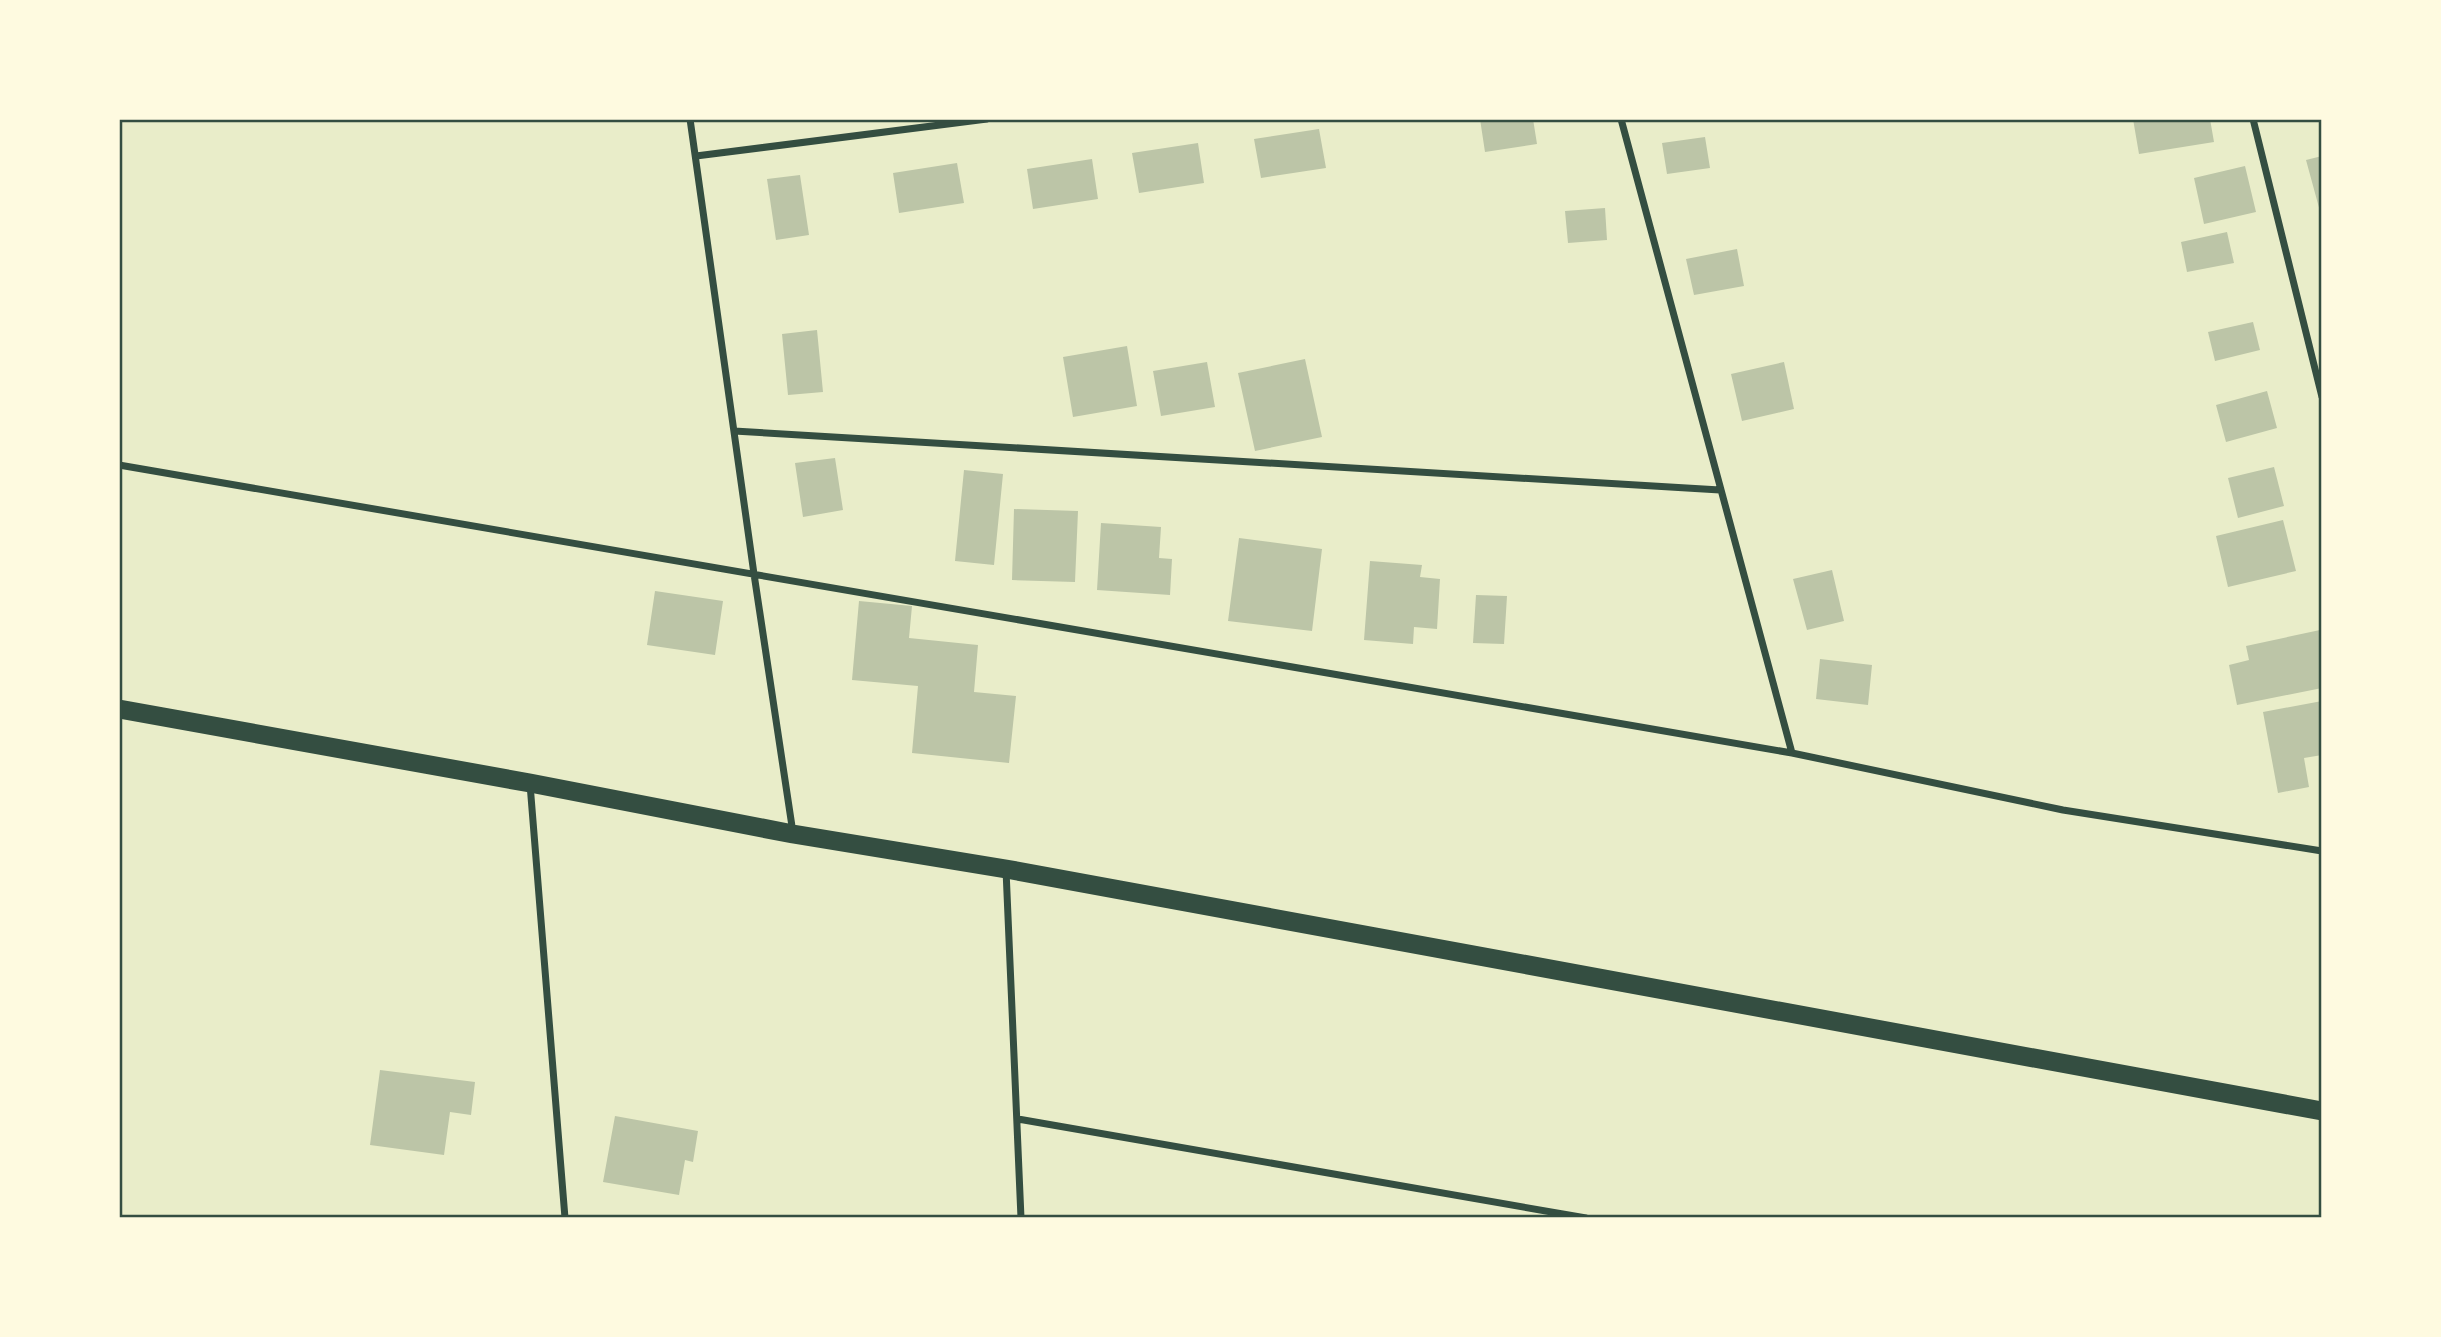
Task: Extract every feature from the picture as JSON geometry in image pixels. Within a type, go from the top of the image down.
[{"type":"highway","points":[[119,709],[2322,1111]]},
{"type":"street","points":[[690,119],[793,834]]},
{"type":"street","points":[[696,156],[987,119]]},
{"type":"street","points":[[1621,119],[1792,753]]},
{"type":"street","points":[[2253,119],[2322,397]]},
{"type":"street","points":[[734,431],[1720,490]]},
{"type":"street","points":[[119,465],[1792,753],[2063,810],[2322,851]]},
{"type":"street","points":[[530,783],[565,1218]]},
{"type":"street","points":[[1006,869],[1021,1218]]},
{"type":"street","points":[[1018,1119],[1586,1218]]},
{"type":"building","points":[[1480,119],[1533,119],[1537,144],[1485,152]]},
{"type":"building","points":[[2133,119],[2210,119],[2214,142],[2139,154]]},
{"type":"building","points":[[1319,129],[1326,168],[1261,178],[1254,139]]},
{"type":"building","points":[[1705,137],[1710,168],[1667,174],[1662,143]]},
{"type":"building","points":[[1198,143],[1204,183],[1139,193],[1132,153]]},
{"type":"building","points":[[2322,156],[2322,215],[2321,215],[2306,160]]},
{"type":"building","points":[[1092,159],[1098,199],[1033,209],[1027,169]]},
{"type":"building","points":[[957,163],[964,203],[899,213],[893,173]]},
{"type":"building","points":[[2245,166],[2256,212],[2204,224],[2194,178]]},
{"type":"building","points":[[800,175],[809,235],[776,240],[767,179]]},
{"type":"building","points":[[1605,208],[1607,240],[1568,243],[1565,211]]},
{"type":"building","points":[[2227,232],[2234,263],[2187,272],[2181,242]]},
{"type":"building","points":[[1737,249],[1744,286],[1694,295],[1686,259]]},
{"type":"building","points":[[2253,322],[2260,350],[2215,361],[2208,332]]},
{"type":"building","points":[[817,330],[823,392],[788,395],[782,334]]},
{"type":"building","points":[[1127,346],[1137,406],[1073,417],[1063,357]]},
{"type":"building","points":[[1305,359],[1322,437],[1255,451],[1238,373]]},
{"type":"building","points":[[1207,362],[1215,407],[1161,416],[1153,371]]},
{"type":"building","points":[[1784,362],[1794,409],[1742,421],[1731,374]]},
{"type":"building","points":[[2267,391],[2277,428],[2226,442],[2216,405]]},
{"type":"building","points":[[835,458],[843,510],[803,517],[795,463]]},
{"type":"building","points":[[2274,467],[2284,506],[2238,518],[2228,478]]},
{"type":"building","points":[[964,470],[1003,474],[994,565],[955,561]]},
{"type":"building","points":[[1014,509],[1078,511],[1075,582],[1012,580]]},
{"type":"building","points":[[2283,520],[2296,571],[2228,587],[2216,536]]},
{"type":"building","points":[[1101,523],[1161,527],[1159,558],[1172,559],[1170,595],[1097,590]]},
{"type":"building","points":[[1239,538],[1322,549],[1312,631],[1228,621]]},
{"type":"building","points":[[1370,561],[1422,565],[1420,577],[1440,579],[1437,629],[1414,627],[1413,644],[1364,640]]},
{"type":"building","points":[[1832,570],[1844,621],[1807,630],[1793,579]]},
{"type":"building","points":[[655,591],[723,601],[715,655],[647,645]]},
{"type":"building","points":[[1476,595],[1507,596],[1504,644],[1473,643]]},
{"type":"building","points":[[859,601],[912,606],[909,638],[978,645],[974,692],[1016,696],[1009,763],[912,753],[918,686],[852,680]]},
{"type":"building","points":[[2320,630],[2322,688],[2237,705],[2229,665],[2249,660],[2246,646]]},
{"type":"building","points":[[1820,659],[1872,665],[1868,705],[1816,699]]},
{"type":"building","points":[[2322,701],[2322,755],[2304,758],[2309,787],[2278,793],[2263,712]]},
{"type":"building","points":[[380,1070],[475,1082],[471,1115],[450,1112],[444,1155],[370,1145]]},
{"type":"building","points":[[615,1116],[698,1131],[693,1162],[685,1160],[679,1195],[603,1182]]}]
